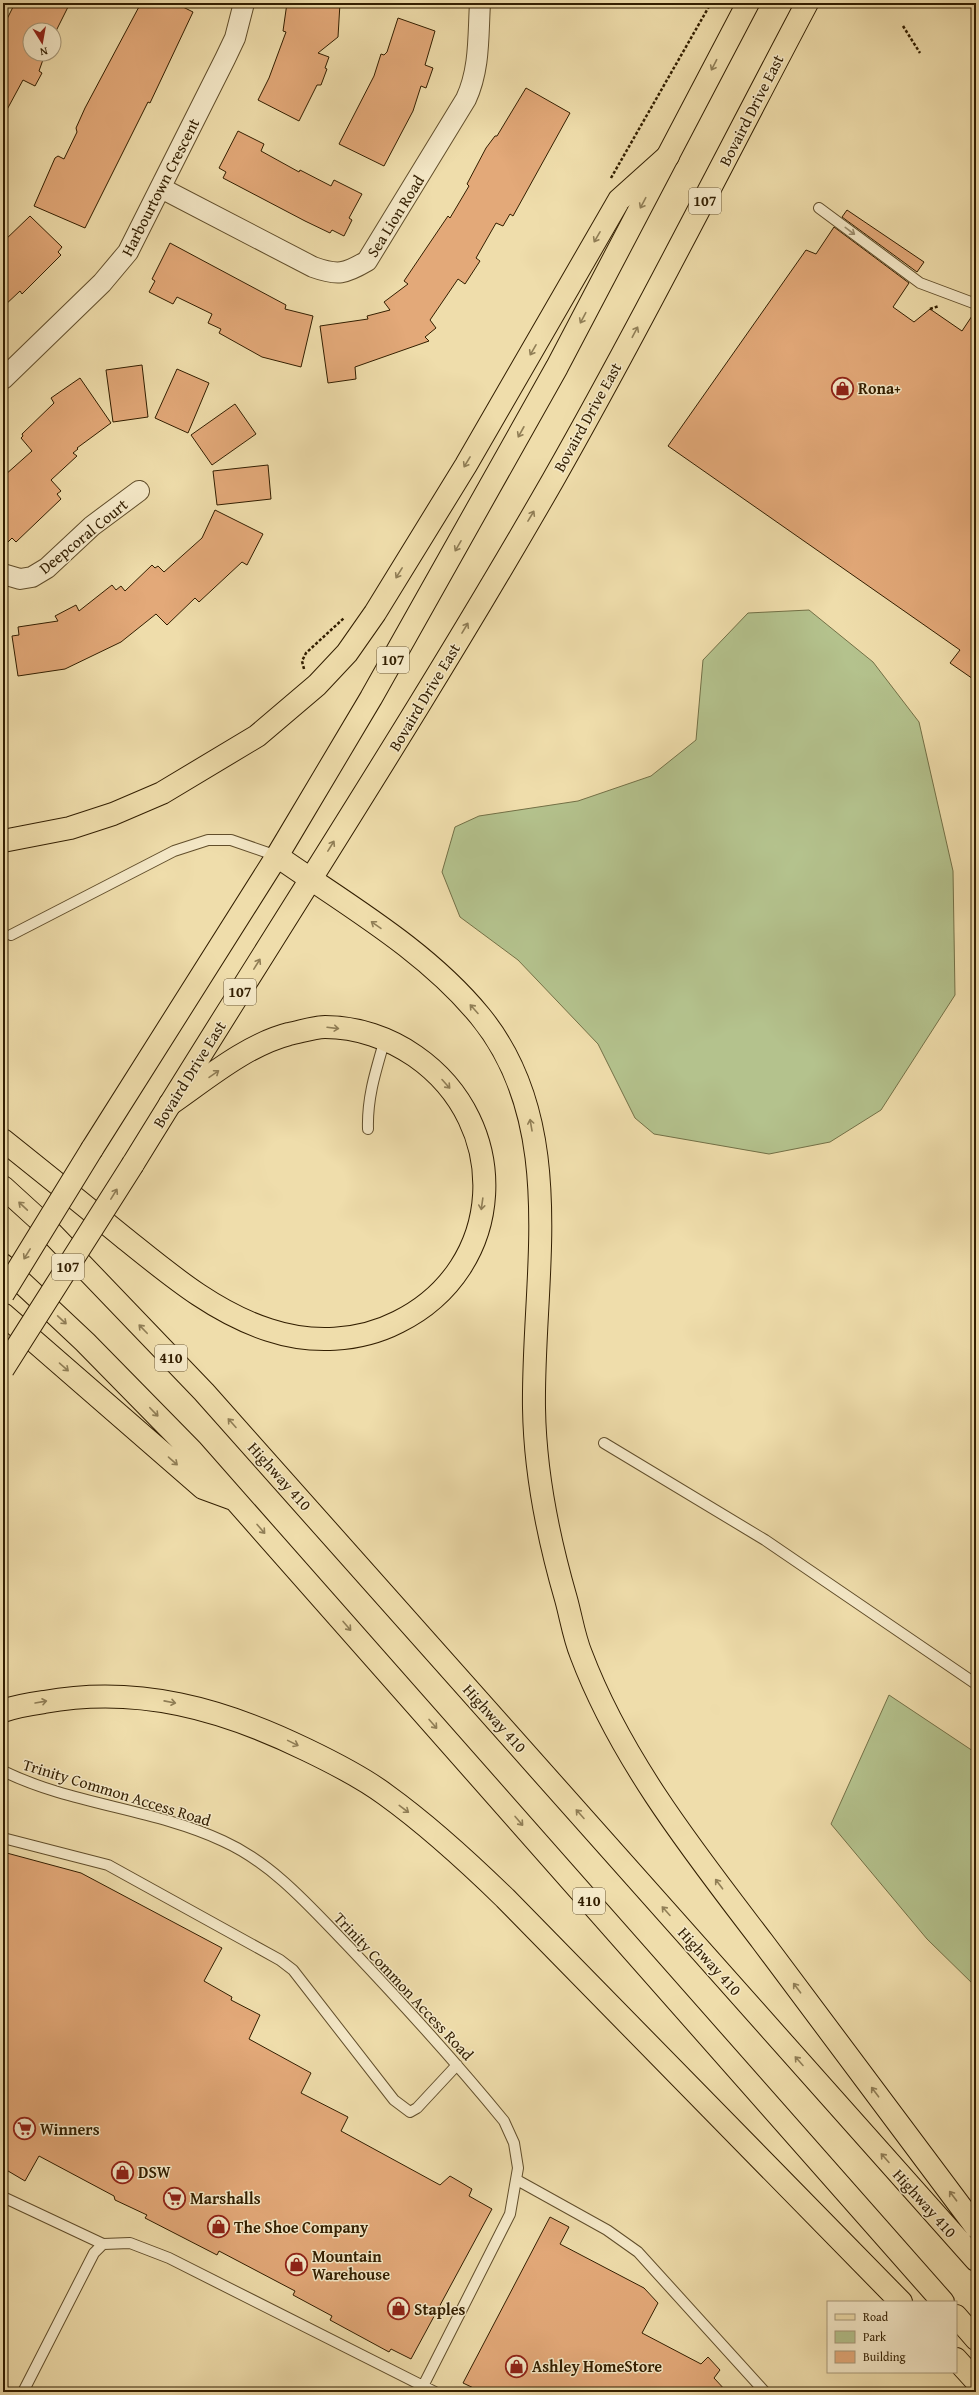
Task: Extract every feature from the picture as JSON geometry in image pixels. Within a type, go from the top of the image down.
[{"type":"main road","name":"107","points":[[3,1294],[92,1149],[277,856],[371,698],[462,539],[557,367],[748,3]]},
{"type":"main road","name":"Bovaird Drive East","points":[[3,1369],[416,711],[552,481],[702,207],[807,3]]},
{"type":"main road","points":[[3,841],[70,828],[113,814],[162,793],[257,736],[317,685],[347,653],[375,613],[466,465],[619,200],[668,156]]},
{"type":"main road","points":[[277,856],[383,930],[445,977],[482,1018],[506,1053],[517,1079],[529,1116],[538,1163],[540,1216],[534,1408],[538,1480],[554,1556],[581,1654],[623,1744],[692,1848],[976,2227]]},
{"type":"main road","points":[[3,1140],[186,1287],[240,1320],[272,1332],[311,1339],[349,1338],[383,1329],[414,1314],[430,1302],[458,1272],[472,1248],[480,1223],[485,1188],[481,1154],[472,1124],[460,1101],[426,1064],[396,1043],[361,1032],[324,1027],[285,1035],[240,1056],[170,1104]]},
{"type":"main road","name":"Highway 410","points":[[3,1187],[37,1218],[214,1403],[976,2260]]},
{"type":"main road","name":"410","points":[[3,1265],[85,1342],[236,1500],[942,2301]]},
{"type":"main road","points":[[3,1314],[203,1488],[236,1500]]},
{"type":"main road","points":[[3,1711],[68,1697],[119,1695],[157,1700],[210,1710],[263,1728],[332,1762],[385,1794],[440,1836],[506,1898],[900,2301]]},
{"type":"main road","points":[[957,2317],[976,2339]]},
{"type":"main road","points":[[957,2360],[976,2380]]},
{"type":"street","name":"Harbourtown Crescent","points":[[3,379],[117,267],[128,252],[235,38],[244,3]]},
{"type":"street","name":"Sea Lion Road","points":[[161,188],[313,267],[331,274],[348,272],[367,261],[466,100],[473,83],[476,67],[480,3]]},
{"type":"street","name":"Deepcoral Court","points":[[3,574],[20,579],[32,577],[42,571],[92,526],[139,491]]},
{"type":"lane","points":[[819,208],[920,284],[976,304]]},
{"type":"lane","points":[[11,935],[174,851],[208,840],[231,840],[277,856]]},
{"type":"lane","points":[[368,1129],[368,1108],[372,1085],[385,1039]]},
{"type":"lane","points":[[604,1443],[765,1540],[976,1684]]},
{"type":"lane","name":"Trinity Common Access Road","points":[[3,1772],[25,1782],[68,1795],[156,1816],[223,1841],[259,1863],[295,1891],[390,1990],[457,2064],[504,2120],[514,2143],[518,2168],[510,2214],[422,2389]]},
{"type":"lane","points":[[3,1838],[108,1865],[280,1960],[293,1970],[394,2100],[410,2112],[417,2108],[457,2064]]},
{"type":"lane","points":[[517,2180],[607,2230],[638,2252],[765,2392]]},
{"type":"lane","points":[[3,2197],[103,2244],[130,2243],[169,2258],[422,2389],[435,2392]]},
{"type":"lane","points":[[23,2392],[94,2253],[103,2244]]},
{"type":"path","points":[[903,26],[920,53]]},
{"type":"green space","points":[[809,610],[873,662],[919,722],[953,871],[955,995],[881,1110],[830,1142],[769,1154],[654,1134],[635,1118],[598,1044],[518,960],[460,917],[442,872],[455,827],[479,816],[578,801],[651,776],[696,740],[703,660],[748,613]]},
{"type":"green space","points":[[889,1695],[976,1753],[976,1987],[927,1939],[831,1824]]},
{"type":"building","points":[[15,3],[70,3],[60,22],[22,22],[22,62],[42,62],[39,71],[42,73],[35,86],[23,80],[3,117],[3,27]]},
{"type":"building","points":[[141,3],[175,3],[193,12],[150,103],[148,102],[85,228],[34,206],[55,158],[58,156],[64,159],[77,132],[76,128],[85,108]]},
{"type":"building","points":[[287,3],[340,3],[338,37],[318,53],[329,57],[325,68],[327,69],[321,85],[317,85],[299,121],[258,100],[269,78],[286,32],[283,31]]},
{"type":"building","points":[[398,18],[435,31],[425,65],[433,68],[426,88],[421,86],[413,111],[384,166],[339,144],[374,76],[381,54],[384,55],[387,52]]},
{"type":"building","points":[[526,88],[570,113],[513,216],[510,214],[503,226],[496,223],[476,258],[480,261],[465,284],[458,279],[430,320],[436,328],[425,337],[429,341],[355,367],[356,379],[328,383],[320,326],[368,319],[367,316],[390,310],[384,302],[408,284],[404,281],[448,216],[450,218],[469,186],[467,184],[486,148],[495,136],[497,136]]},
{"type":"building","points":[[238,131],[264,144],[261,151],[299,172],[300,170],[331,186],[334,180],[362,194],[349,218],[352,220],[344,236],[332,230],[330,233],[223,178],[226,172],[219,168]]},
{"type":"building","points":[[847,210],[924,262],[917,272],[842,217]]},
{"type":"building","points":[[30,216],[62,247],[58,252],[61,255],[22,294],[20,291],[3,307],[3,242]]},
{"type":"building","name":"Rona+","points":[[834,227],[909,283],[893,307],[914,322],[930,309],[962,331],[976,310],[976,681],[950,663],[960,650],[668,446],[806,250],[816,254]]},
{"type":"building","points":[[170,243],[286,305],[285,309],[313,316],[301,367],[262,357],[219,333],[221,329],[208,323],[212,314],[177,297],[173,304],[149,292],[155,281],[152,279]]},
{"type":"building","points":[[142,365],[148,417],[113,422],[106,370]]},
{"type":"building","points":[[177,369],[209,383],[188,433],[155,418]]},
{"type":"building","points":[[80,378],[111,423],[77,448],[78,449],[73,453],[77,456],[51,480],[61,491],[57,494],[61,499],[16,542],[12,538],[3,547],[3,481],[7,477],[5,475],[32,451],[21,438],[23,436],[22,434],[54,403],[51,398]]},
{"type":"building","points":[[235,404],[256,434],[212,465],[191,435]]},
{"type":"building","points":[[268,465],[271,499],[217,505],[213,471]]},
{"type":"building","points":[[215,510],[263,534],[247,565],[242,562],[199,602],[195,598],[167,625],[156,614],[121,642],[65,669],[18,676],[12,636],[19,635],[18,627],[58,621],[55,616],[76,605],[79,611],[112,585],[116,590],[121,586],[125,591],[152,565],[155,568],[158,566],[164,572],[202,538]]},
{"type":"building","points":[[3,1852],[81,1873],[222,1948],[204,1981],[232,1997],[231,2000],[260,2015],[249,2039],[311,2073],[301,2093],[348,2117],[341,2131],[440,2185],[450,2176],[472,2189],[469,2196],[492,2209],[411,2359],[391,2349],[389,2352],[330,2320],[332,2316],[293,2295],[295,2291],[219,2251],[217,2255],[145,2218],[147,2215],[115,2200],[114,2196],[39,2156],[25,2181],[3,2168]]},
{"type":"building","points":[[550,2217],[569,2227],[560,2244],[644,2288],[658,2303],[642,2333],[701,2364],[708,2357],[720,2370],[714,2378],[727,2392],[482,2392],[463,2383]]},
{"type":"place","name":"Rona+","points":[[842,388]]},
{"type":"place","name":"Winners","points":[[24,2129]]},
{"type":"place","name":"DSW","points":[[122,2172]]},
{"type":"place","name":"Marshalls","points":[[174,2198]]},
{"type":"place","name":"The Shoe Company","points":[[219,2227]]},
{"type":"place","name":"Mountain Warehouse","points":[[297,2265]]},
{"type":"place","name":"Staples","points":[[398,2309]]},
{"type":"place","name":"Ashley HomeStore","points":[[516,2366]]}]
